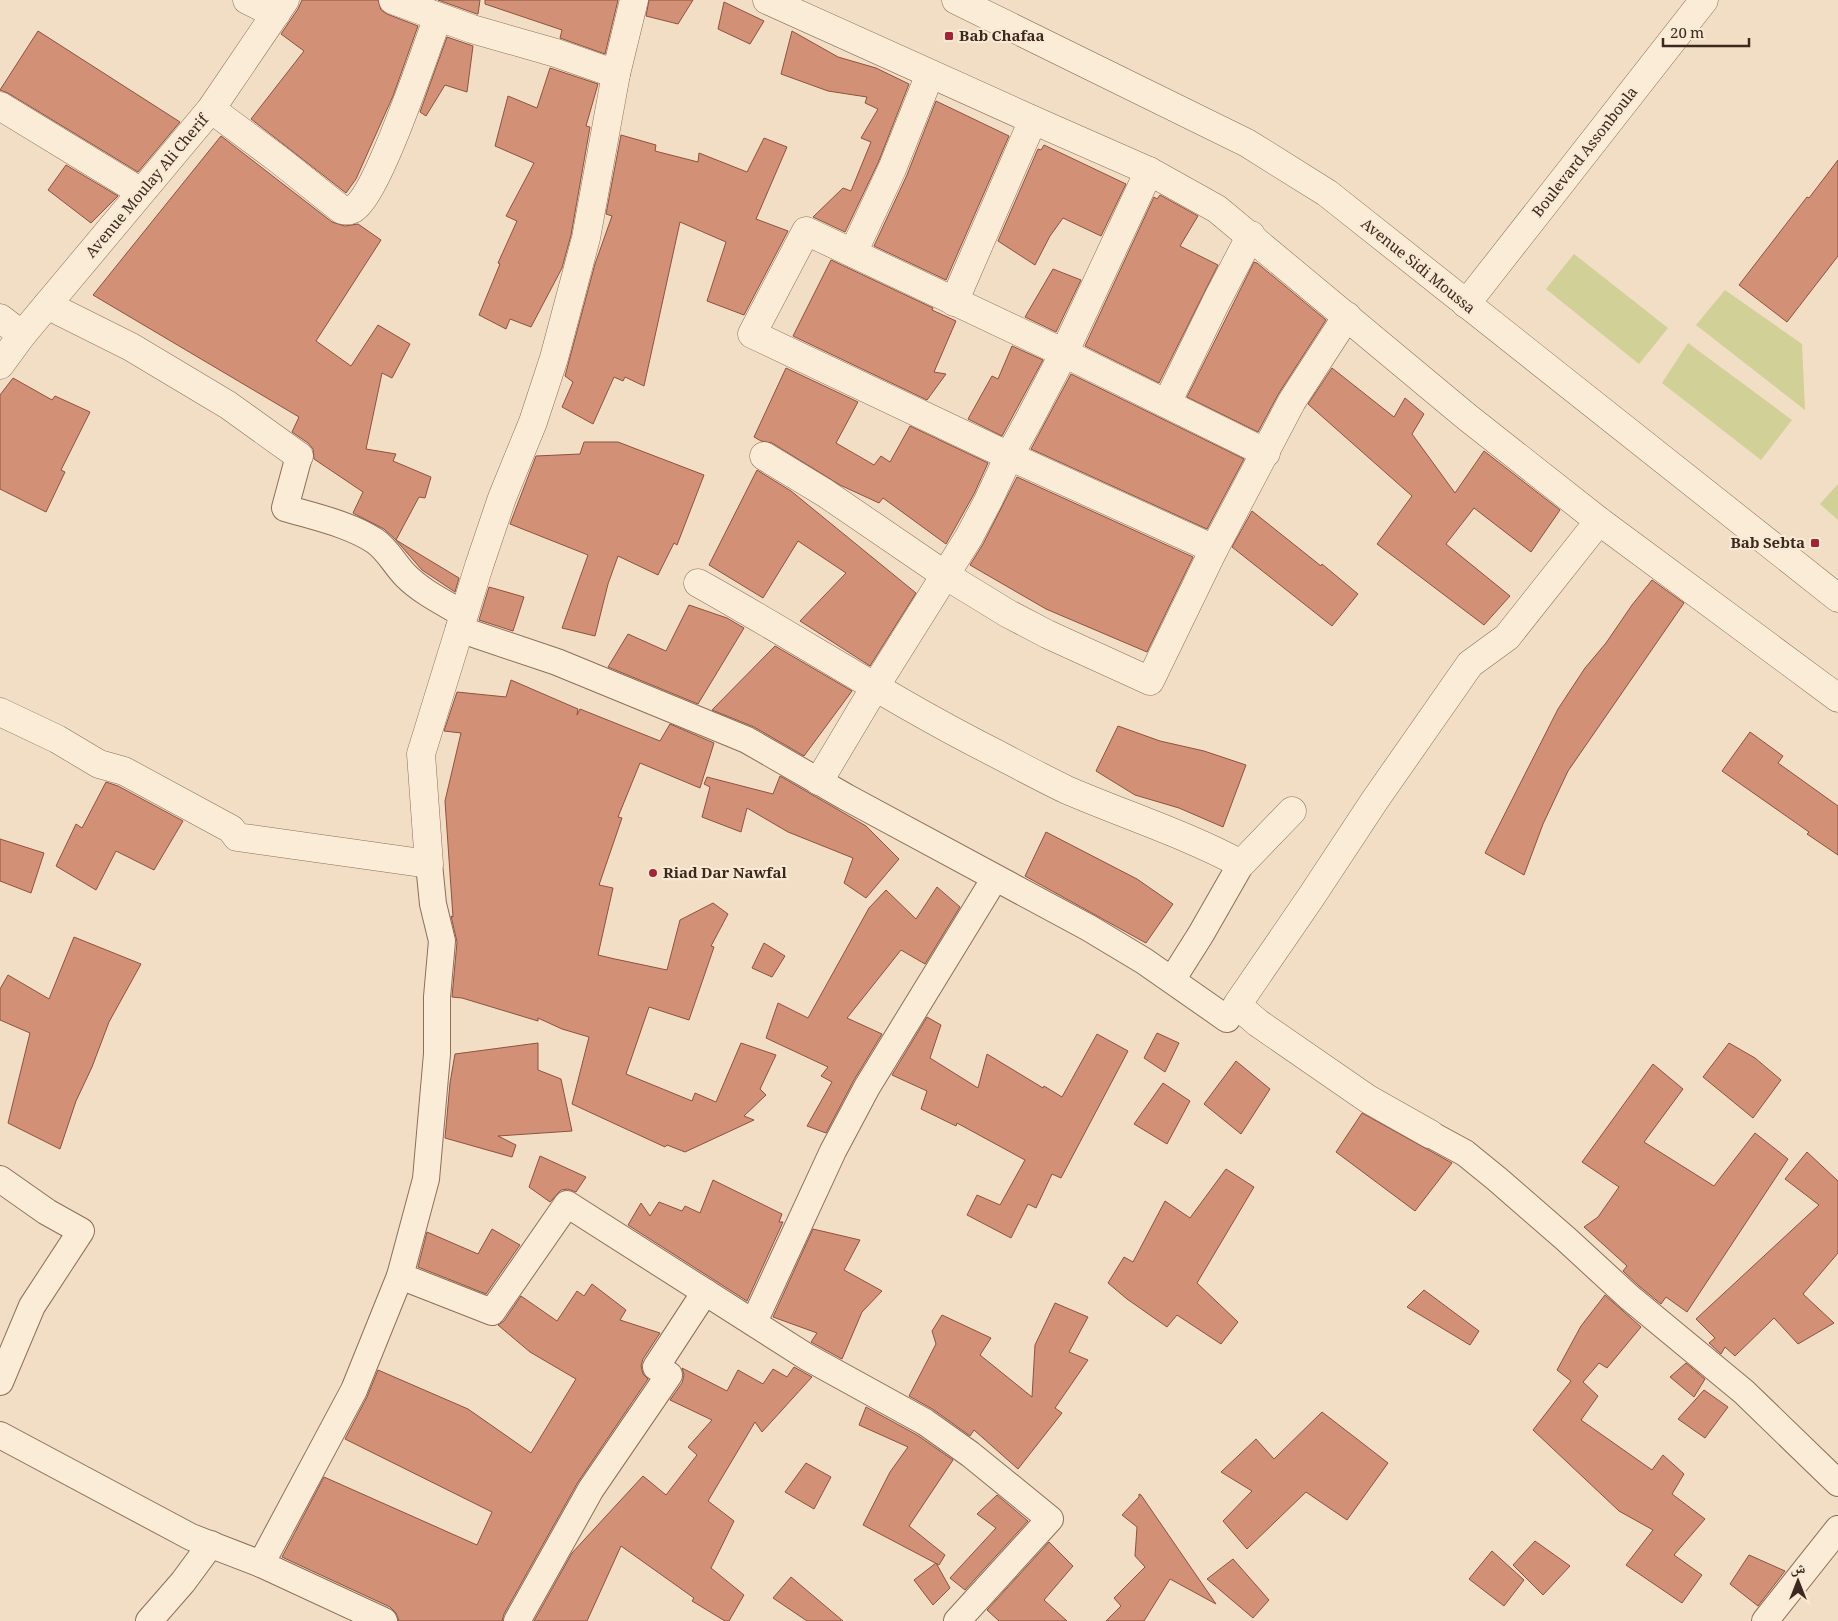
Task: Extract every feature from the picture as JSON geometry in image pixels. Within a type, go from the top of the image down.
[{"type":"street","points":[[247,0],[280,7]]},
{"type":"street","points":[[393,0],[472,29],[556,53],[616,74]]},
{"type":"street","points":[[261,1564],[354,1390],[400,1276],[426,1179],[437,1054],[437,997],[442,941],[433,904],[422,754],[461,622],[491,531],[533,422],[554,358],[586,238],[616,74],[634,0]]},
{"type":"street","points":[[767,0],[1149,171],[1217,208],[1467,417],[1599,521],[1838,698]]},
{"type":"street","name":"Avenue Sidi Moussa","points":[[956,0],[1246,143],[1327,193],[1838,598]]},
{"type":"street","name":"Boulevard Assonboula","points":[[1466,304],[1704,0]]},
{"type":"street","name":"Avenue Moulay Ali Cherif","points":[[0,365],[22,335],[211,109],[280,7]]},
{"type":"street","points":[[211,109],[342,210],[348,211],[354,208],[372,184],[384,160],[438,17]]},
{"type":"street","points":[[853,253],[892,169],[930,74]]},
{"type":"street","points":[[0,106],[141,192]]},
{"type":"street","points":[[954,302],[1033,120]]},
{"type":"street","points":[[819,781],[980,515],[1064,353],[1149,171]]},
{"type":"street","points":[[1214,550],[1009,456],[752,334],[806,231],[1064,353],[1266,453]]},
{"type":"street","points":[[1167,403],[1250,235]]},
{"type":"street","points":[[47,305],[131,347],[228,405],[299,456],[285,508],[330,522],[375,541],[385,550],[405,575],[461,622],[747,740],[846,797],[1089,928],[1172,980],[1227,1019],[1375,800],[1470,664],[1507,637],[1599,521]]},
{"type":"street","points":[[764,456],[873,524],[945,575],[1007,613],[1046,634],[1150,681],[1214,550],[1292,401],[1347,316]]},
{"type":"street","points":[[0,318],[22,335]]},
{"type":"street","points":[[698,582],[768,621],[875,687],[954,732],[1066,789],[1174,832],[1241,864]]},
{"type":"street","points":[[0,712],[57,739],[99,764],[124,771],[231,828],[237,837],[429,864]]},
{"type":"street","points":[[1172,980],[1241,864],[1292,811]]},
{"type":"street","points":[[754,1322],[833,1151],[866,1086],[996,878]]},
{"type":"street","points":[[1236,1004],[1258,1023],[1368,1100],[1465,1153],[1566,1238],[1628,1297],[1744,1392],[1838,1483]]},
{"type":"street","points":[[0,1179],[47,1212],[81,1231],[32,1306],[0,1382]]},
{"type":"street","points":[[400,1276],[492,1312],[567,1204],[807,1357],[925,1422],[970,1454],[1050,1518],[957,1621]]},
{"type":"street","points":[[517,1621],[591,1489],[669,1375],[656,1367],[705,1292]]},
{"type":"street","points":[[0,1435],[191,1537],[261,1564],[384,1621]]},
{"type":"street","points":[[1765,1621],[1838,1528]]},
{"type":"street","points":[[149,1621],[183,1582],[211,1544]]},
{"type":"shaded area","points":[[1574,254],[1668,328],[1639,364],[1546,289]]},
{"type":"shaded area","points":[[1725,290],[1802,344],[1805,410],[1696,325]]},
{"type":"shaded area","points":[[1688,343],[1792,420],[1761,460],[1662,383]]},
{"type":"shaded area","points":[[1838,484],[1838,520],[1820,504]]},
{"type":"building","points":[[302,0],[378,0],[381,10],[387,14],[418,26],[393,96],[356,179],[346,193],[251,119],[304,51],[281,34]]},
{"type":"building","points":[[438,0],[480,0],[478,14],[477,14]]},
{"type":"building","points":[[485,0],[618,0],[605,54],[560,38],[562,30],[485,4]]},
{"type":"building","points":[[649,0],[693,0],[678,24],[646,16]]},
{"type":"building","points":[[724,2],[764,21],[750,44],[718,29]]},
{"type":"building","points":[[38,31],[180,122],[138,172],[8,93],[0,90]]},
{"type":"building","points":[[792,31],[838,57],[876,68],[909,84],[878,163],[845,232],[813,217],[843,188],[851,191],[871,142],[861,138],[878,109],[865,103],[867,97],[828,91],[781,74]]},
{"type":"building","points":[[447,37],[473,46],[467,92],[445,85],[426,116],[420,112]]},
{"type":"building","points":[[550,68],[598,84],[586,126],[590,127],[571,235],[562,268],[531,327],[510,319],[506,329],[479,315],[500,264],[498,263],[517,221],[506,216],[534,163],[495,146],[508,96],[537,108]]},
{"type":"building","points":[[936,101],[1009,136],[946,280],[874,246],[907,175]]},
{"type":"building","points":[[621,135],[656,145],[655,151],[698,162],[699,153],[747,172],[764,138],[787,147],[756,219],[788,231],[744,315],[707,301],[726,242],[680,222],[644,386],[625,377],[623,381],[614,377],[593,424],[562,407],[573,382],[565,376],[595,264],[612,216],[606,214]]},
{"type":"building","points":[[221,136],[332,222],[345,226],[358,224],[381,240],[316,341],[351,366],[378,325],[410,344],[392,378],[382,373],[366,449],[396,454],[393,461],[431,477],[425,498],[419,497],[396,540],[459,578],[455,592],[422,570],[384,529],[353,513],[363,492],[314,459],[313,449],[308,443],[292,432],[299,417],[93,295]]},
{"type":"building","points":[[1044,145],[1126,184],[1101,236],[1063,218],[1050,236],[1035,265],[998,241],[1038,149],[1041,150]]},
{"type":"building","points":[[1838,160],[1838,256],[1787,322],[1739,285]]},
{"type":"building","points":[[66,165],[118,196],[91,223],[48,190]]},
{"type":"building","points":[[1160,195],[1198,216],[1180,246],[1218,265],[1159,383],[1085,346],[1154,197],[1157,199]]},
{"type":"building","points":[[831,260],[933,308],[932,310],[956,321],[934,372],[946,374],[927,400],[793,336]]},
{"type":"building","points":[[1254,262],[1326,320],[1279,393],[1258,432],[1187,397]]},
{"type":"building","points":[[1053,269],[1081,280],[1056,332],[1025,317]]},
{"type":"building","points":[[1012,346],[1043,360],[1002,436],[968,419],[992,376],[998,379]]},
{"type":"building","points":[[786,368],[858,402],[836,443],[874,465],[881,456],[890,462],[910,426],[988,463],[974,494],[946,544],[883,498],[879,503],[840,485],[772,443],[761,441],[754,437]]},
{"type":"building","points":[[1332,368],[1394,417],[1405,398],[1424,414],[1412,434],[1455,493],[1484,451],[1560,510],[1531,552],[1474,508],[1446,544],[1510,596],[1484,625],[1377,544],[1412,496],[1308,404]]},
{"type":"building","points":[[1071,374],[1244,459],[1207,529],[1031,449]]},
{"type":"building","points":[[13,378],[52,400],[55,396],[90,412],[61,470],[65,472],[46,512],[0,489],[0,395]]},
{"type":"building","points":[[584,442],[618,442],[704,475],[677,545],[674,543],[658,575],[618,556],[608,584],[595,636],[562,628],[588,555],[510,524],[536,456],[580,454]]},
{"type":"building","points":[[757,470],[791,491],[916,593],[870,666],[800,621],[846,573],[798,541],[763,598],[709,565]]},
{"type":"building","points":[[1017,477],[1193,557],[1147,652],[1046,609],[970,565],[983,544]]},
{"type":"building","points":[[1252,511],[1358,594],[1332,626],[1232,547]]},
{"type":"building","points":[[1652,580],[1684,603],[1568,771],[1543,824],[1524,875],[1485,853],[1558,709],[1585,668],[1606,643]]},
{"type":"building","points":[[489,587],[524,597],[513,631],[479,620]]},
{"type":"building","points":[[689,605],[727,618],[744,628],[698,704],[608,667],[628,634],[666,651]]},
{"type":"building","points":[[775,646],[852,691],[804,756],[754,727],[712,710]]},
{"type":"building","points":[[511,680],[578,709],[577,715],[580,709],[660,741],[670,724],[714,743],[700,788],[640,763],[618,817],[622,818],[599,885],[613,888],[598,955],[615,959],[667,970],[680,920],[713,903],[728,914],[711,946],[714,947],[689,1020],[649,1007],[626,1074],[692,1101],[695,1093],[716,1102],[741,1043],[776,1055],[760,1089],[766,1095],[744,1116],[754,1120],[685,1152],[667,1145],[665,1147],[572,1104],[589,1037],[562,1029],[538,1018],[538,1021],[462,998],[452,997],[457,942],[451,916],[453,917],[445,801],[461,733],[444,731],[457,692],[506,697]]},
{"type":"building","points":[[1118,726],[1160,741],[1204,751],[1246,765],[1223,827],[1179,808],[1135,795],[1096,771]]},
{"type":"building","points":[[1750,732],[1783,756],[1778,763],[1838,806],[1838,855],[1807,834],[1809,832],[1722,771]]},
{"type":"building","points":[[780,776],[866,826],[899,859],[866,898],[844,883],[853,858],[788,832],[747,808],[741,832],[702,817],[710,787],[704,784],[707,777],[773,794]]},
{"type":"building","points":[[106,782],[118,786],[183,821],[154,870],[116,851],[96,890],[56,866],[76,824],[82,828]]},
{"type":"building","points":[[1046,832],[1137,879],[1173,904],[1146,943],[1025,876]]},
{"type":"building","points":[[0,839],[44,853],[31,893],[0,881]]},
{"type":"building","points":[[937,887],[960,907],[925,964],[901,950],[847,1018],[882,1034],[854,1080],[826,1133],[807,1126],[832,1082],[821,1076],[828,1067],[766,1038],[778,1003],[808,1018],[869,908],[886,890],[916,919]]},
{"type":"building","points":[[74,937],[141,964],[109,1022],[92,1067],[76,1101],[60,1149],[8,1123],[30,1033],[0,1020],[0,989],[8,975],[49,999]]},
{"type":"building","points":[[764,943],[785,956],[772,977],[752,968]]},
{"type":"building","points":[[927,1017],[941,1025],[930,1058],[978,1088],[987,1054],[1043,1088],[1044,1086],[1062,1097],[1097,1034],[1128,1051],[1061,1178],[1052,1174],[1036,1208],[1028,1204],[1011,1238],[967,1215],[977,1195],[1000,1205],[1025,1160],[957,1123],[956,1126],[921,1109],[927,1091],[892,1075]]},
{"type":"building","points":[[1157,1033],[1179,1043],[1165,1072],[1144,1058]]},
{"type":"building","points":[[538,1043],[538,1070],[561,1079],[572,1131],[498,1136],[516,1145],[512,1157],[445,1138],[450,1083],[455,1054]]},
{"type":"building","points":[[1729,1043],[1755,1058],[1781,1080],[1753,1118],[1703,1077]]},
{"type":"building","points":[[1236,1061],[1270,1089],[1241,1134],[1204,1104]]},
{"type":"building","points":[[1653,1064],[1683,1089],[1644,1142],[1714,1186],[1755,1133],[1788,1159],[1687,1312],[1666,1297],[1661,1304],[1639,1286],[1623,1271],[1627,1266],[1584,1227],[1598,1217],[1619,1187],[1582,1162]]},
{"type":"building","points":[[1163,1083],[1190,1101],[1167,1144],[1134,1124]]},
{"type":"building","points":[[1362,1113],[1452,1163],[1415,1211],[1336,1152]]},
{"type":"building","points":[[1807,1152],[1838,1181],[1838,1253],[1803,1294],[1834,1323],[1798,1344],[1774,1318],[1735,1356],[1725,1347],[1721,1354],[1709,1343],[1715,1338],[1696,1319],[1819,1205],[1785,1179]]},
{"type":"building","points":[[540,1156],[586,1177],[576,1192],[568,1189],[561,1190],[550,1202],[529,1187]]},
{"type":"building","points":[[1226,1169],[1254,1187],[1197,1283],[1238,1322],[1221,1344],[1177,1315],[1167,1327],[1108,1283],[1124,1257],[1133,1262],[1165,1201],[1190,1218]]},
{"type":"building","points":[[713,1180],[782,1214],[779,1222],[783,1222],[747,1301],[628,1225],[641,1203],[650,1216],[659,1202],[682,1211],[685,1206],[700,1213]]},
{"type":"building","points":[[492,1229],[520,1245],[486,1294],[418,1267],[427,1232],[478,1254]]},
{"type":"building","points":[[813,1229],[860,1240],[844,1270],[882,1291],[862,1312],[842,1359],[811,1342],[817,1333],[773,1317]]},
{"type":"building","points":[[592,1284],[626,1310],[620,1320],[660,1333],[643,1359],[641,1366],[643,1374],[648,1379],[578,1482],[504,1614],[502,1621],[399,1621],[396,1613],[390,1607],[282,1557],[324,1477],[477,1545],[492,1512],[345,1439],[367,1397],[378,1370],[468,1409],[531,1453],[576,1379],[530,1352],[498,1325],[504,1321],[521,1296],[557,1321],[577,1291],[584,1296]]},
{"type":"building","points":[[1424,1290],[1479,1331],[1470,1345],[1407,1307]]},
{"type":"building","points":[[1605,1295],[1641,1327],[1607,1368],[1599,1363],[1583,1382],[1598,1396],[1581,1420],[1652,1470],[1663,1455],[1684,1474],[1672,1494],[1705,1519],[1674,1555],[1702,1575],[1682,1603],[1626,1565],[1653,1530],[1619,1511],[1533,1430],[1571,1381],[1557,1370],[1581,1326]]},
{"type":"building","points":[[1055,1303],[1088,1317],[1069,1352],[1088,1360],[1055,1408],[1062,1413],[1018,1469],[974,1430],[970,1436],[934,1410],[909,1396],[936,1344],[932,1331],[942,1315],[991,1338],[980,1355],[1032,1397],[1035,1345]]},
{"type":"building","points":[[1686,1363],[1705,1379],[1694,1397],[1670,1377]]},
{"type":"building","points":[[794,1367],[812,1377],[762,1432],[755,1422],[708,1501],[734,1521],[711,1568],[744,1595],[729,1621],[725,1621],[692,1601],[694,1598],[621,1546],[587,1621],[534,1621],[572,1553],[643,1476],[666,1495],[697,1455],[688,1447],[712,1420],[670,1400],[682,1383],[684,1375],[682,1368],[727,1391],[738,1370],[763,1384],[773,1369],[787,1377]]},
{"type":"building","points":[[1704,1390],[1728,1407],[1705,1438],[1678,1419]]},
{"type":"building","points":[[866,1407],[917,1435],[953,1460],[909,1526],[945,1555],[939,1565],[863,1525],[890,1472],[908,1447],[859,1425]]},
{"type":"building","points":[[1322,1412],[1388,1463],[1347,1520],[1306,1492],[1247,1549],[1223,1521],[1252,1491],[1221,1472],[1256,1439],[1274,1459]]},
{"type":"building","points":[[806,1463],[831,1477],[814,1509],[785,1492]]},
{"type":"building","points":[[1139,1494],[1216,1604],[1170,1579],[1144,1621],[1106,1621],[1121,1606],[1114,1598],[1145,1567],[1135,1556],[1137,1527],[1122,1515],[1139,1497]]},
{"type":"building","points":[[997,1495],[1028,1521],[965,1590],[950,1578],[996,1528],[977,1514]]},
{"type":"building","points":[[1535,1541],[1570,1566],[1543,1595],[1513,1565]]},
{"type":"building","points":[[1049,1542],[1073,1566],[1044,1600],[1067,1621],[999,1621],[987,1610]]},
{"type":"building","points":[[1492,1551],[1524,1580],[1504,1606],[1469,1579]]},
{"type":"building","points":[[1749,1555],[1785,1571],[1758,1606],[1730,1584]]},
{"type":"building","points":[[1233,1559],[1269,1600],[1253,1618],[1207,1579]]},
{"type":"building","points":[[936,1563],[950,1588],[933,1605],[914,1580]]},
{"type":"building","points":[[791,1577],[843,1621],[807,1621],[773,1598]]},
{"type":"place","name":"Bab Chafaa","points":[[949,36]]},
{"type":"place","name":"Bab Sebta","points":[[1815,543]]},
{"type":"place","name":"Riad Dar Nawfal","points":[[653,873]]}]
